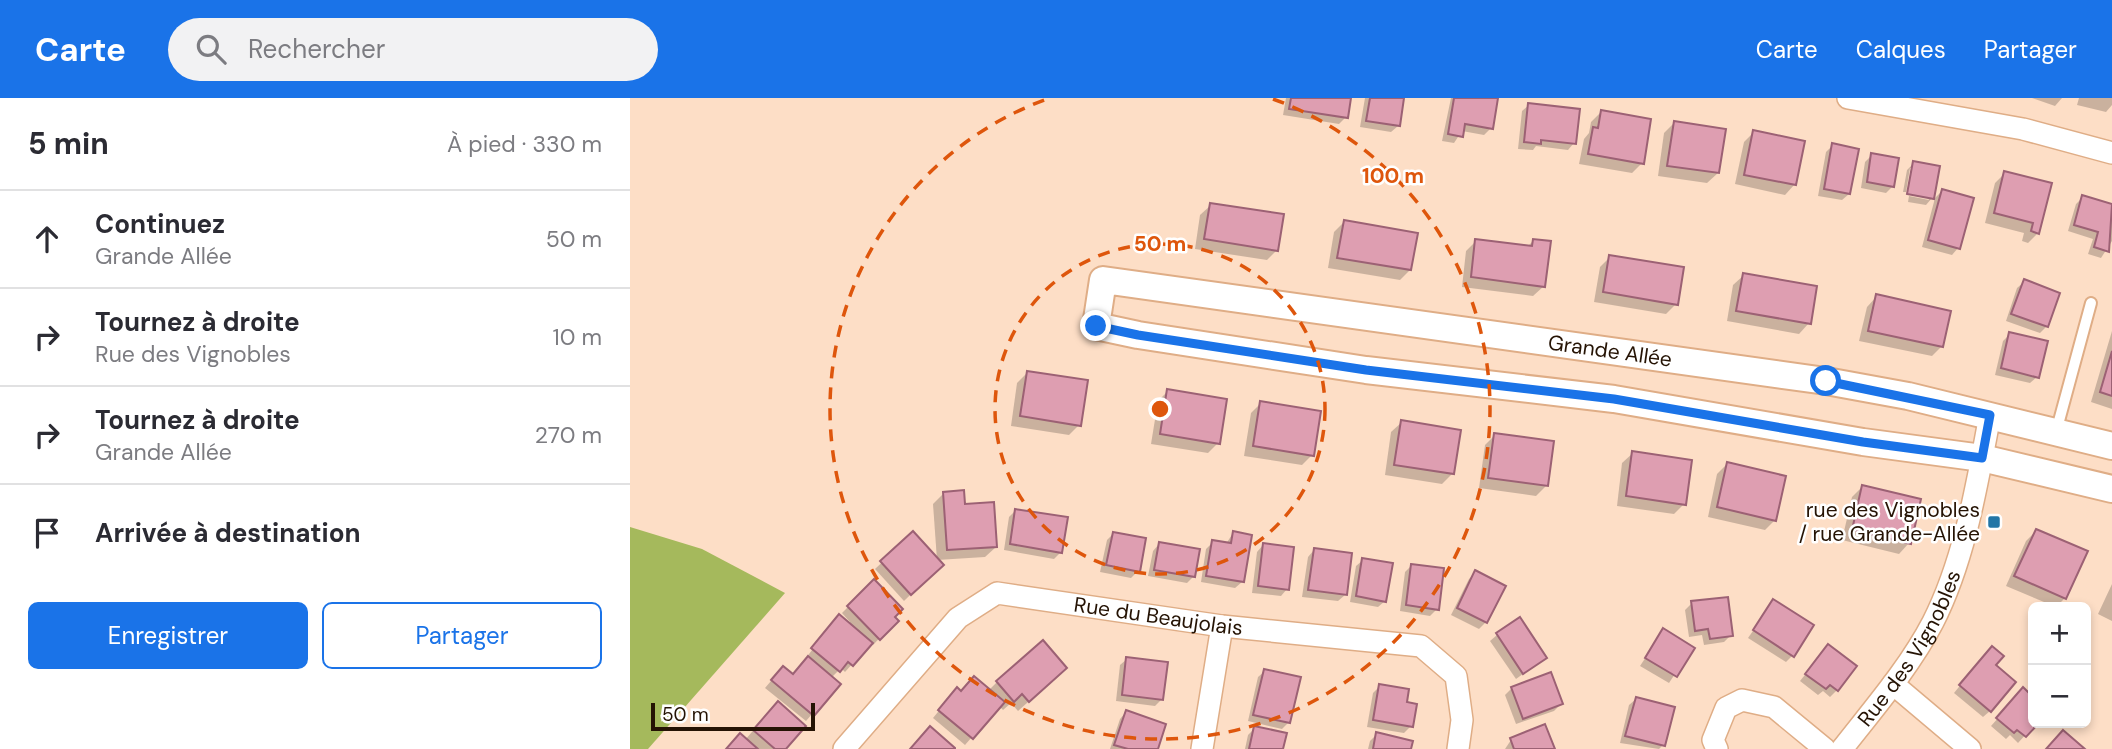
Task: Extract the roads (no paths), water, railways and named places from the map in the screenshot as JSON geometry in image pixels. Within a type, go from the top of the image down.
[{"type":"street","points":[[1848,98],[2023,129],[2112,153]]},
{"type":"street","name":"Grande Allée","points":[[1982,458],[1852,440],[1614,399],[1366,370],[1138,335],[1096,326],[1103,280],[1826,381],[1990,415],[2112,446]]},
{"type":"street","name":"Rue des Vignobles","points":[[1842,749],[1893,684],[1932,622],[1955,569],[1990,415]]},
{"type":"street","points":[[1982,458],[2112,489]]},
{"type":"street","name":"Rue du Beaujolais","points":[[844,749],[958,618],[997,593],[1223,626],[1421,646],[1456,676],[1462,720],[1458,749]]},
{"type":"street","points":[[1202,749],[1223,626]]},
{"type":"street","points":[[1893,684],[1970,749]]},
{"type":"street","points":[[1717,749],[1713,740],[1726,708],[1742,700],[1774,707],[1825,749]]},
{"type":"lane","points":[[2056,433],[2091,303]]},
{"type":"place","name":"rue des Vignobles / rue Grande-Allée","points":[[1994,522]]}]
